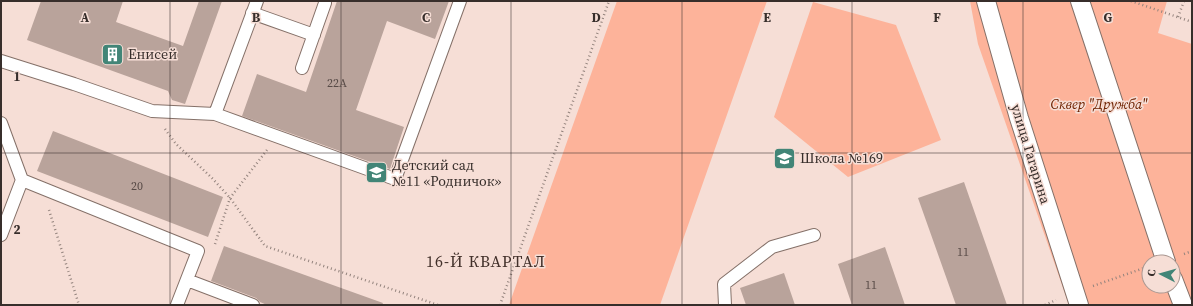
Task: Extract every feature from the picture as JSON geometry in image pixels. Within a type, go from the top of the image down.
[{"type":"street","name":"улица Гагарина","points":[[986,1],[1019,118],[1077,298]]},
{"type":"street","points":[[1080,1],[1163,254]]},
{"type":"street","points":[[1179,294],[1183,305]]},
{"type":"lane","points":[[216,114],[257,1]]},
{"type":"lane","points":[[1,61],[152,111],[216,114],[395,179],[460,1]]},
{"type":"lane","points":[[302,68],[325,3]]},
{"type":"lane","points":[[252,13],[314,35]]},
{"type":"lane","points":[[1,123],[22,180],[1,235]]},
{"type":"lane","points":[[22,180],[198,251],[177,305]]},
{"type":"lane","points":[[726,305],[724,284],[772,247],[814,236]]},
{"type":"lane","points":[[187,280],[253,305]]},
{"type":"path","points":[[500,305],[609,1]]},
{"type":"path","points":[[1131,1],[1192,22]]},
{"type":"path","points":[[1178,17],[1184,1]]},
{"type":"path","points":[[152,111],[176,144],[213,179],[230,198],[265,246],[438,305]]},
{"type":"path","points":[[213,249],[230,198],[279,136]]},
{"type":"path","points":[[41,188],[79,305]]},
{"type":"path","points":[[1077,298],[1141,270]]},
{"type":"green space","points":[[617,1],[767,1],[660,305],[509,305]]},
{"type":"green space","name":"Сквер \"Дружба\"","points":[[970,1],[1167,1],[1158,33],[1192,44],[1192,305],[1069,305],[978,44]]},
{"type":"green space","points":[[813,2],[896,25],[941,140],[848,177],[774,117]]},
{"type":"building","name":"Енисей","points":[[41,1],[123,1],[116,22],[183,46],[199,1],[222,1],[185,104],[172,100],[168,91],[27,40]]},
{"type":"building","points":[[337,1],[449,1],[435,39],[387,21],[356,110],[404,127],[390,169],[242,116],[257,74],[306,92]]},
{"type":"building","points":[[53,131],[223,197],[208,237],[37,171]]},
{"type":"building","points":[[964,182],[1007,305],[956,305],[918,198]]},
{"type":"building","points":[[224,246],[383,303],[382,305],[267,305],[260,302],[256,298],[211,281]]},
{"type":"building","points":[[885,247],[905,305],[852,305],[838,264]]},
{"type":"building","points":[[784,273],[795,305],[746,305],[740,288]]},
{"type":"place","name":"Енисей","points":[[113,54]]},
{"type":"place","name":"Школа №169","points":[[785,158]]},
{"type":"place","name":"Детский сад №11 «Родничок»","points":[[377,173]]},
{"type":"district","name":"16-Й КВАРТАЛ","points":[[486,261]]}]
